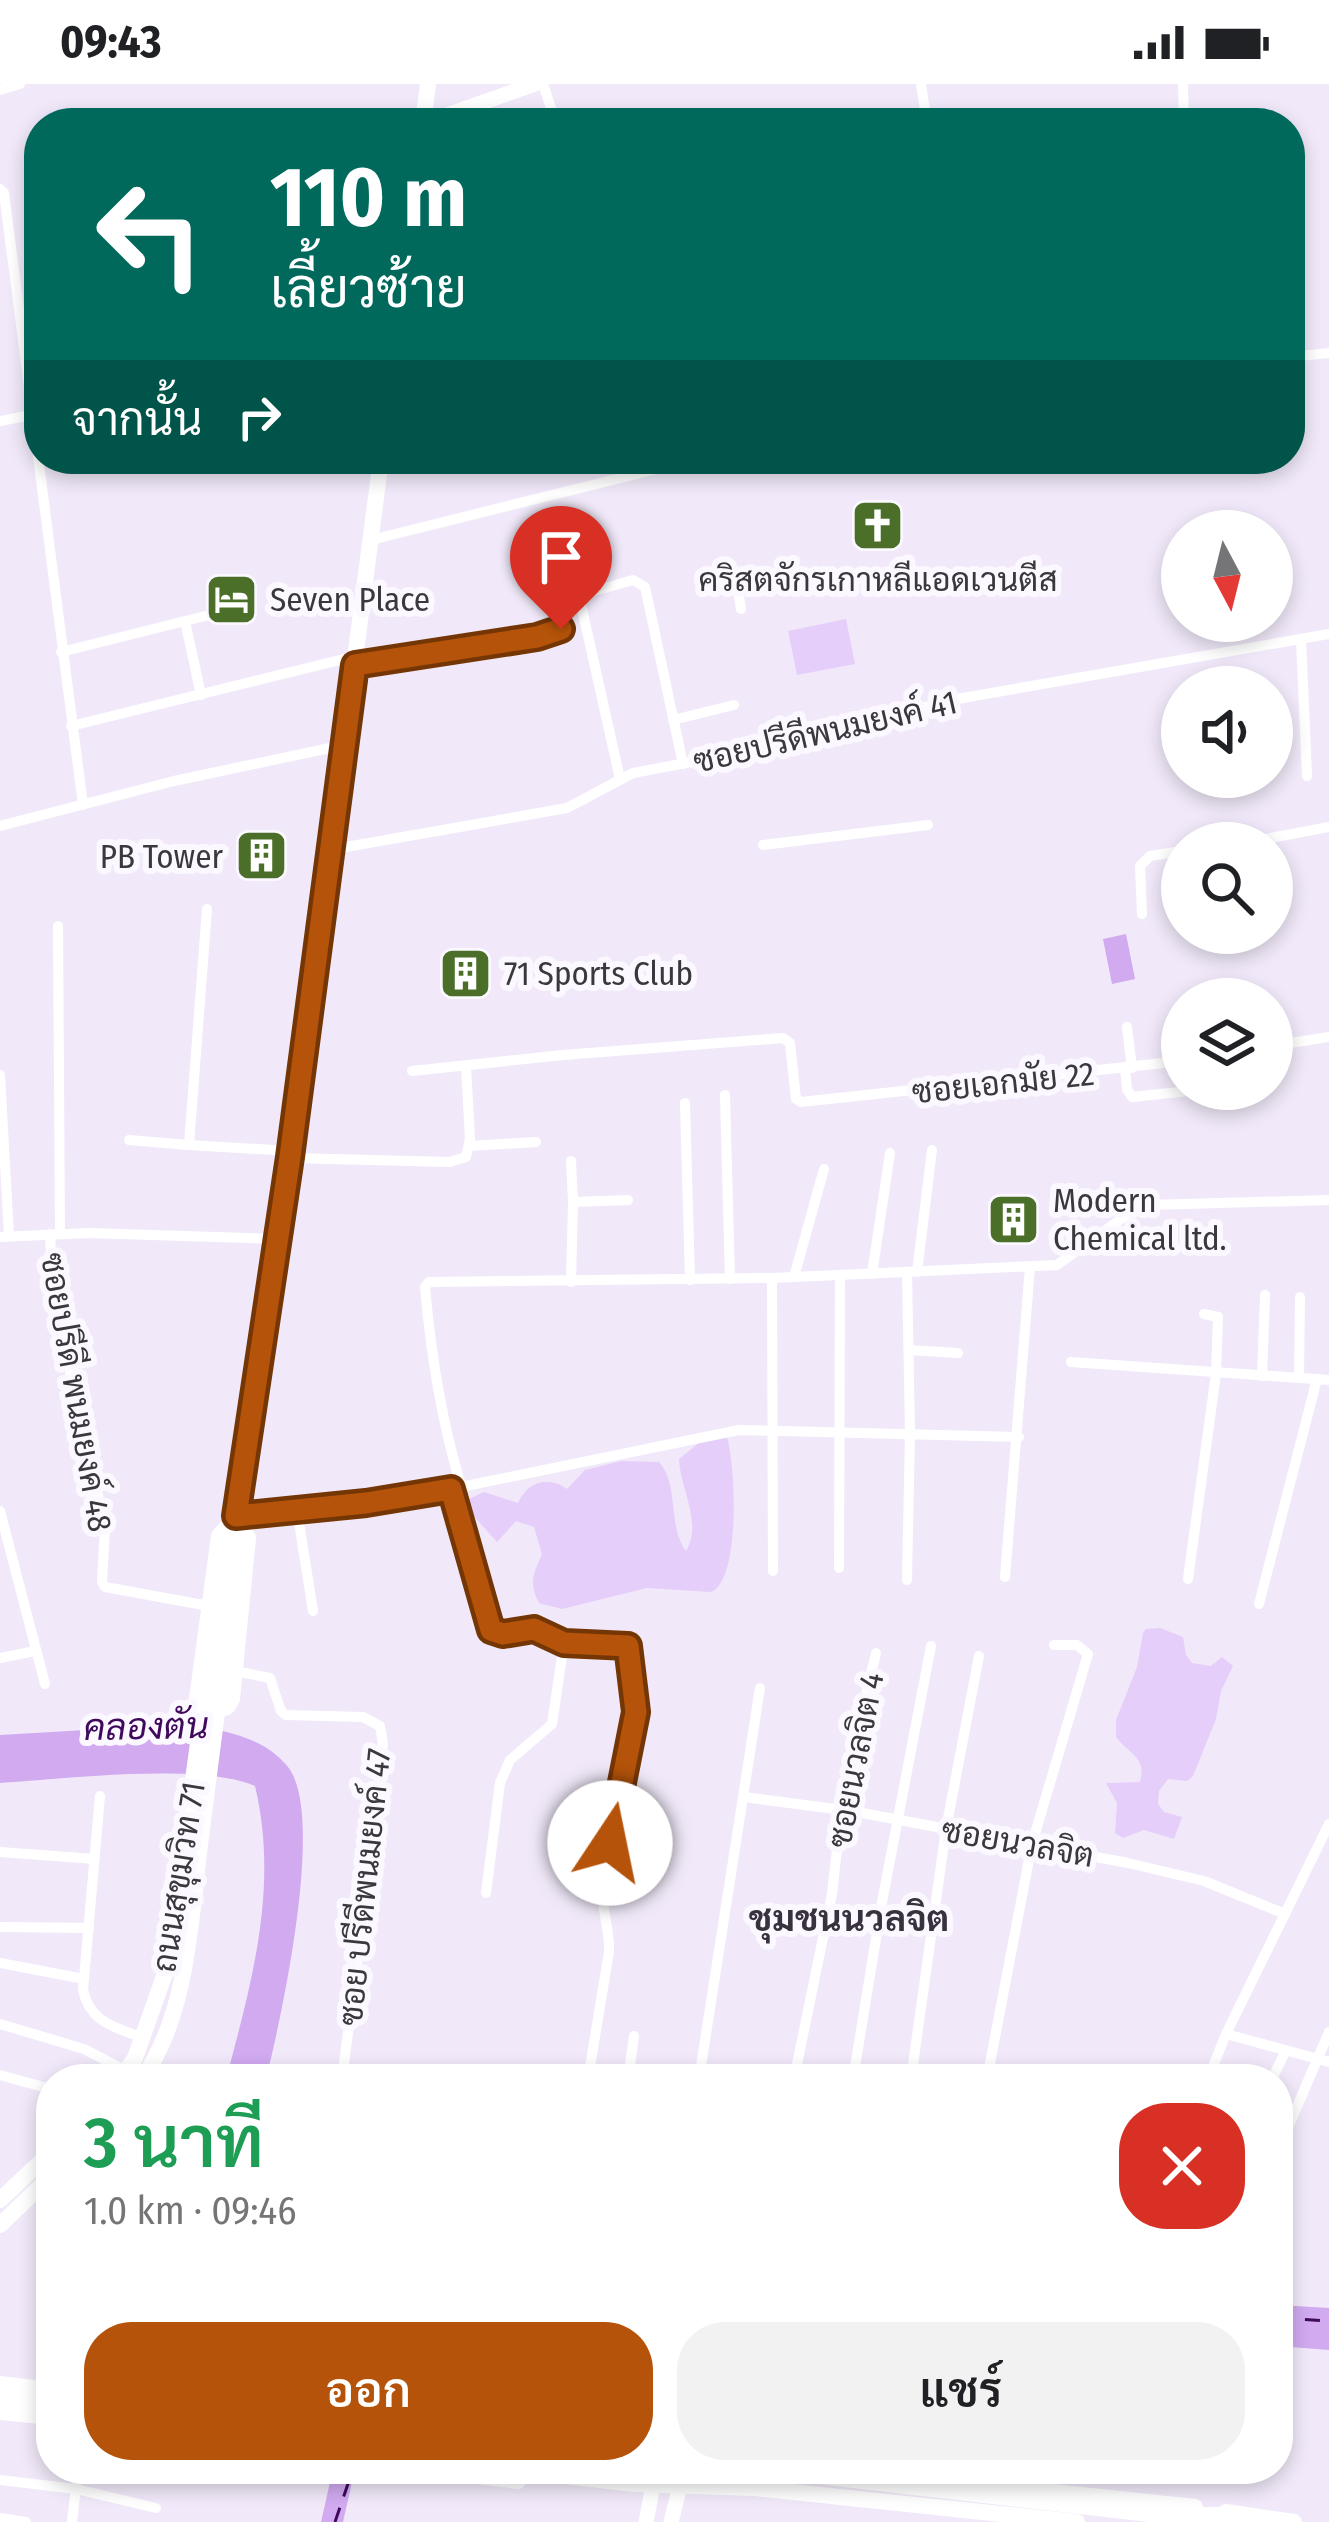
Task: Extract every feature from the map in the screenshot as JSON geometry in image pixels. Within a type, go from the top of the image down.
[{"type":"main road","name":"ถนนสุขุมวิท 71","points":[[151,2064],[167,1968],[183,1914],[379,474]]},
{"type":"main road","points":[[236,1521],[248,1538],[235,1671],[227,1707],[218,1710],[199,1705],[209,1606],[219,1536],[236,1521]]},
{"type":"main road","points":[[185,1819],[204,1819],[213,1832],[191,1963],[180,2004],[163,2010],[153,1987],[178,1825],[185,1819]]},
{"type":"main road","name":"ถนนสุขุมวิท 71","points":[[134,2064],[143,2038],[163,2010]]},
{"type":"main road","points":[[0,2200],[36,2166]]},
{"type":"main road","points":[[0,2225],[36,2190]]},
{"type":"main road","points":[[0,2380],[36,2384]]},
{"type":"main road","points":[[0,2400],[36,2404]]},
{"type":"main road","points":[[0,2412],[36,2416]]},
{"type":"main road","points":[[545,2484],[596,2490],[622,2484]]},
{"type":"main road","points":[[669,2484],[755,2488],[1078,2522]]},
{"type":"main road","points":[[737,2484],[755,2488]]},
{"type":"main road","points":[[885,2484],[1158,2515],[1235,2515]]},
{"type":"main road","points":[[994,2484],[1294,2522]]},
{"type":"street","points":[[0,90],[20,84]]},
{"type":"street","points":[[466,108],[539,84]]},
{"type":"street","points":[[483,102],[485,108]]},
{"type":"street","points":[[0,189],[24,352]]},
{"type":"street","points":[[39,474],[82,805]]},
{"type":"street","points":[[371,540],[634,474]]},
{"type":"street","points":[[735,571],[741,609]]},
{"type":"street","points":[[620,779],[582,596],[633,580],[646,587],[682,764]]},
{"type":"street","points":[[71,725],[355,660],[559,632],[552,593]]},
{"type":"street","points":[[61,652],[213,614]]},
{"type":"street","points":[[185,621],[201,695]]},
{"type":"street","name":"ซอยปรีดีพนมยงค์ 41","points":[[329,850],[567,808],[620,779],[1009,688],[1329,634]]},
{"type":"street","points":[[1301,639],[1307,776]]},
{"type":"street","points":[[673,721],[734,705]]},
{"type":"street","points":[[0,826],[174,781],[344,745]]},
{"type":"street","points":[[763,844],[928,825]]},
{"type":"street","points":[[1293,834],[1329,827]]},
{"type":"street","points":[[1142,914],[1140,866],[1150,856],[1161,854]]},
{"type":"street","points":[[189,1144],[207,909]]},
{"type":"street","points":[[55,1234],[58,926]]},
{"type":"street","points":[[1127,1027],[1129,1095],[1139,1099],[1161,1096]]},
{"type":"street","points":[[1293,1042],[1329,1036]]},
{"type":"street","name":"ซอยเอกมัย 22","points":[[466,1066],[783,1038],[790,1043],[796,1099],[824,1100],[1161,1064]]},
{"type":"street","points":[[128,1140],[290,1154],[450,1162],[466,1157],[470,1146],[466,1066],[412,1071]]},
{"type":"street","points":[[0,1075],[5,1237],[276,1239]]},
{"type":"street","points":[[725,1096],[730,1279]]},
{"type":"street","points":[[685,1103],[690,1280]]},
{"type":"street","points":[[470,1146],[536,1142]]},
{"type":"street","points":[[907,1580],[912,1272],[932,1150]]},
{"type":"street","points":[[872,1274],[890,1153]]},
{"type":"street","points":[[571,1161],[571,1282]]},
{"type":"street","points":[[794,1277],[824,1169]]},
{"type":"street","points":[[573,1202],[628,1200]]},
{"type":"street","points":[[591,2064],[610,1937],[601,1907],[602,1885],[636,1712],[628,1646],[564,1643],[534,1629],[503,1634],[491,1630],[440,1414],[425,1285],[1030,1267],[1064,1263],[1136,1209],[1149,1205],[1329,1200]]},
{"type":"street","name":"ซอยปรีดี พนมยงค์ 48","points":[[55,1234],[53,1297],[105,1526],[102,1582],[105,1587],[209,1606]]},
{"type":"street","points":[[1005,1577],[1030,1267]]},
{"type":"street","points":[[839,1568],[840,1275]]},
{"type":"street","points":[[772,1278],[773,1571]]},
{"type":"street","points":[[1262,1376],[1265,1295]]},
{"type":"street","points":[[1298,1378],[1300,1297]]},
{"type":"street","points":[[1188,1579],[1216,1374],[1218,1317],[1204,1314]]},
{"type":"street","points":[[909,1350],[958,1353]]},
{"type":"street","points":[[1070,1362],[1323,1379],[1259,1604]]},
{"type":"street","points":[[236,1521],[456,1487],[739,1430],[1019,1437]]},
{"type":"street","points":[[297,1510],[313,1611]]},
{"type":"street","points":[[0,1511],[5,1549],[45,1684]]},
{"type":"street","points":[[486,1893],[500,1783],[510,1760],[552,1724],[564,1643]]},
{"type":"street","points":[[990,2064],[1032,1844],[1088,1654],[1077,1645],[1054,1645]]},
{"type":"street","points":[[856,2064],[932,1646]]},
{"type":"street","points":[[0,1658],[35,1651]]},
{"type":"street","name":"ซอยนวลจิต 4","points":[[797,2064],[832,1894],[841,1810],[876,1653]]},
{"type":"street","points":[[913,2064],[946,1829],[979,1656]]},
{"type":"street","name":"ซอย ปรีดีพนมยงค์ 47","points":[[235,1671],[270,1678],[280,1712],[286,1715],[363,1718],[380,1726],[383,1744],[375,1826],[344,2064]]},
{"type":"street","points":[[701,2064],[760,1688]]},
{"type":"street","points":[[100,1796],[84,1979],[86,2003],[98,2020],[143,2038]]},
{"type":"street","name":"ซอยนวลจิต","points":[[743,1797],[1032,1844],[1204,1881],[1285,1914]]},
{"type":"street","points":[[1214,2064],[1329,1824]]},
{"type":"street","points":[[0,1852],[95,1859]]},
{"type":"street","points":[[0,1927],[88,1928]]},
{"type":"street","points":[[0,1963],[84,1979]]},
{"type":"street","points":[[0,2024],[84,2049],[110,2064]]},
{"type":"street","points":[[1293,2121],[1323,2060],[1329,2032]]},
{"type":"street","points":[[1226,2034],[1323,2060]]},
{"type":"street","points":[[630,2064],[634,2036]]},
{"type":"street","points":[[1279,2064],[1286,2050]]},
{"type":"street","points":[[0,2075],[36,2085]]},
{"type":"street","points":[[0,2480],[76,2489],[156,2508]]},
{"type":"street","points":[[72,2522],[76,2484]]},
{"type":"street","points":[[643,2484],[646,2522]]},
{"type":"street","points":[[671,2522],[680,2486]]},
{"type":"street","points":[[0,2518],[26,2522]]},
{"type":"shaded area","points":[[846,619],[855,664],[797,675],[788,631]]},
{"type":"shaded area","points":[[1126,934],[1135,979],[1112,984],[1103,939]]},
{"type":"shaded area","points":[[726,1434],[734,1493],[732,1545],[721,1583],[711,1592],[647,1588],[562,1609],[539,1603],[533,1583],[542,1554],[534,1527],[516,1521],[497,1542],[471,1513],[467,1500],[484,1492],[518,1503],[539,1483],[553,1482],[567,1489],[585,1470],[621,1461],[659,1462],[669,1482],[677,1530],[686,1551],[692,1517],[679,1459],[700,1442]]},
{"type":"shaded area","points":[[1160,1628],[1183,1637],[1192,1663],[1211,1666],[1222,1657],[1233,1666],[1193,1776],[1187,1781],[1168,1779],[1159,1791],[1158,1804],[1164,1812],[1182,1817],[1174,1839],[1144,1830],[1123,1838],[1115,1833],[1117,1803],[1106,1783],[1140,1782],[1142,1774],[1139,1761],[1116,1737],[1116,1720],[1137,1667],[1143,1633]]},
{"type":"shaded area","points":[[188,1724],[242,1736],[267,1748],[288,1767],[299,1792],[302,1871],[269,2064],[230,2064],[253,1970],[263,1897],[262,1823],[255,1786],[167,1773],[0,1783],[0,1735]]},
{"type":"shaded area","points":[[1293,2306],[1329,2308],[1329,2350],[1293,2347]]},
{"type":"shaded area","points":[[330,2484],[352,2484],[343,2522],[321,2522]]},
{"type":"ferry route","points":[[1293,2319],[1329,2321]]},
{"type":"ferry route","points":[[335,2522],[348,2484]]},
{"type":"place","name":"คริสตจักรเกาหลีแอดเวนตีส","points":[[878,525]]},
{"type":"place","name":"Seven Place","points":[[231,599]]},
{"type":"place","name":"PB Tower","points":[[262,856]]},
{"type":"place","name":"71 Sports Club","points":[[465,973]]},
{"type":"place","name":"Modern Chemical ltd.","points":[[1014,1219]]},
{"type":"district","name":"ชุมชนนวลจิต","points":[[849,1918]]},
{"type":"route","points":[[561,629],[537,637],[355,665],[256,1402],[236,1516],[451,1489],[491,1630],[503,1634],[534,1629],[564,1643],[628,1646],[636,1712],[610,1843]]},
{"type":"water label","name":"คลองตัน","points":[[146,1726]]}]
